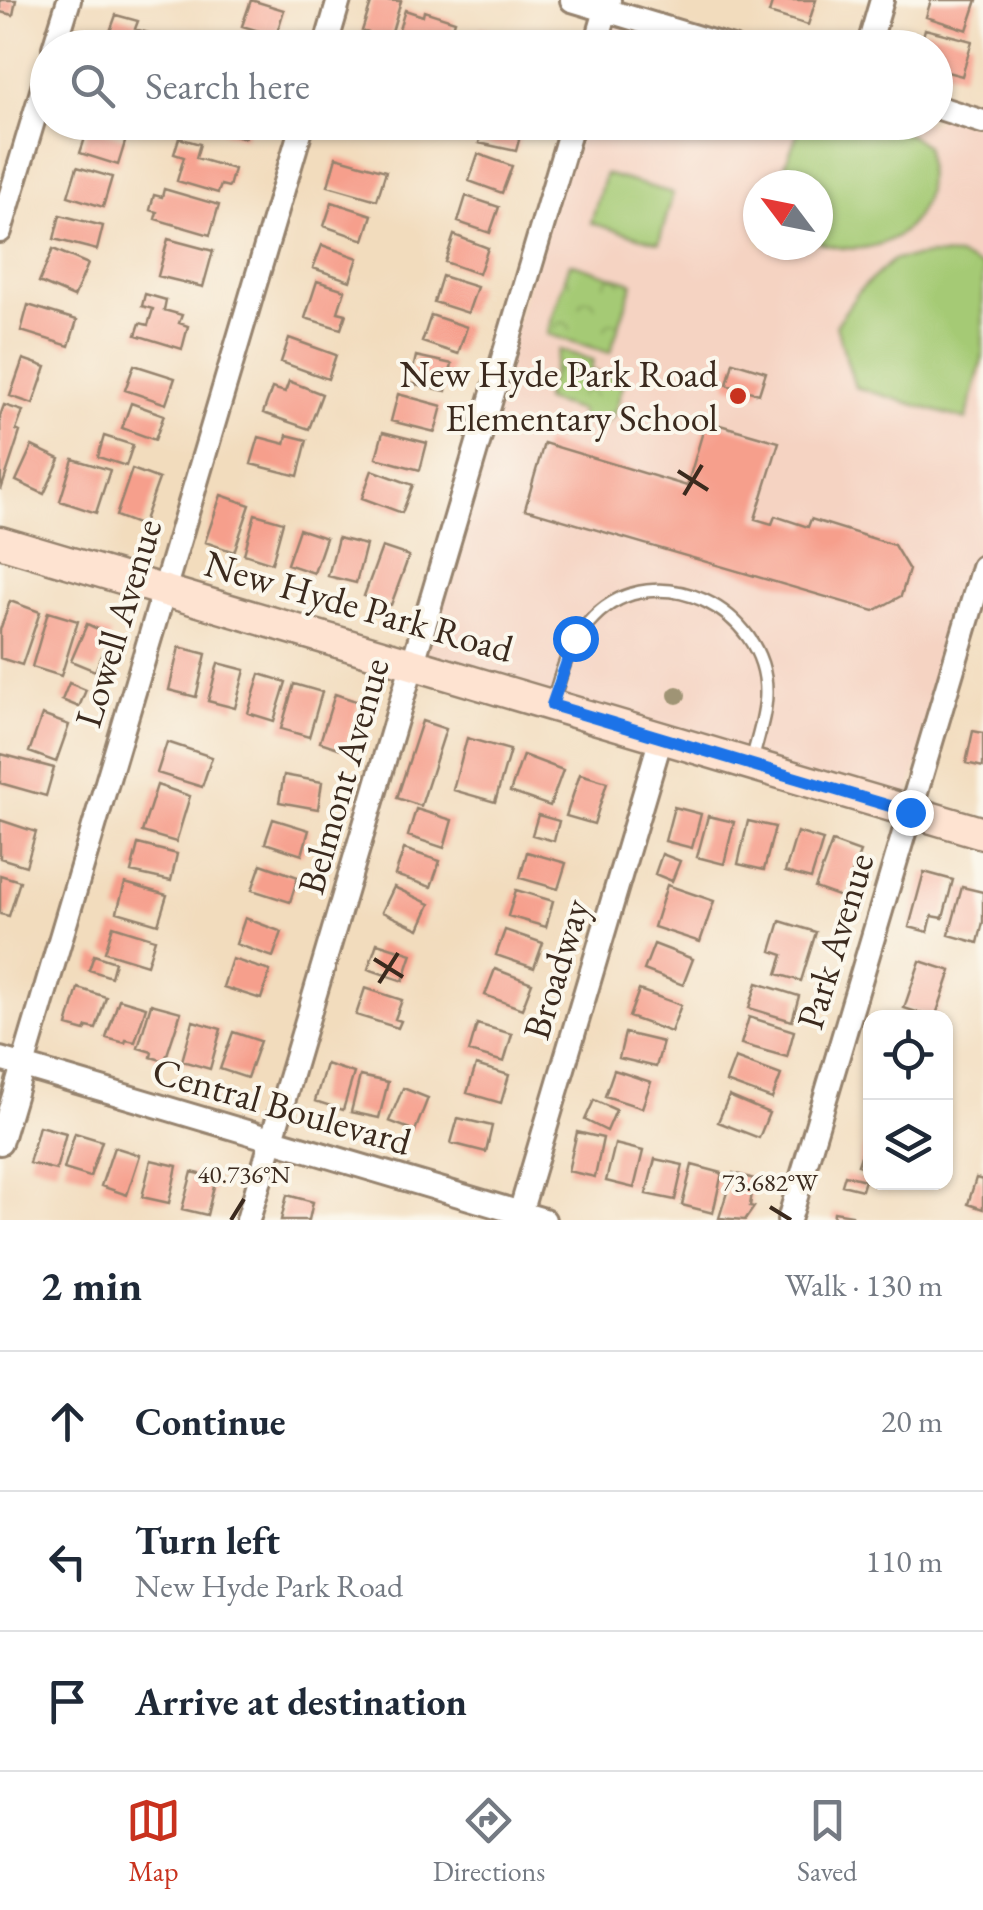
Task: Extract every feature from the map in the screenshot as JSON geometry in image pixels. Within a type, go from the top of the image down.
[{"type":"main road","name":"New Hyde Park Road","points":[[0,542],[983,834]]},
{"type":"street","points":[[59,30],[68,0]]},
{"type":"street","points":[[331,30],[340,0]]},
{"type":"street","points":[[572,0],[608,5],[680,30]]},
{"type":"street","points":[[873,30],[882,0]]},
{"type":"street","points":[[600,30],[608,5]]},
{"type":"street","points":[[953,113],[983,122]]},
{"type":"street","points":[[0,231],[30,131]]},
{"type":"street","name":"Lowell Avenue","points":[[0,1143],[11,1063],[164,590],[298,140]]},
{"type":"street","name":"Belmont Avenue","points":[[248,1220],[568,140]]},
{"type":"street","name":"Park Avenue","points":[[789,1220],[983,566]]},
{"type":"street","name":"Broadway","points":[[519,1216],[661,738]]},
{"type":"street","name":"Central Boulevard","points":[[11,1063],[519,1216],[544,1220]]},
{"type":"lane","points":[[552,705],[575,638],[597,613],[626,596],[658,590],[691,594],[721,608],[745,630],[761,660],[766,692],[751,765]]},
{"type":"shaded area","points":[[608,16],[655,30],[604,30]]},
{"type":"shaded area","name":"New Hyde Park Road Elementary School","points":[[953,118],[983,127],[983,547],[904,810],[413,664],[571,140],[953,140]]},
{"type":"green space","points":[[795,140],[917,140],[926,146],[926,194],[906,228],[880,244],[834,246],[833,170],[784,170]]},
{"type":"green space","points":[[605,174],[673,193],[659,243],[591,223]]},
{"type":"green space","points":[[958,256],[983,267],[983,356],[966,420],[855,387],[836,325],[859,291],[893,260]]},
{"type":"green space","points":[[570,263],[633,283],[610,353],[547,334]]},
{"type":"green space","points":[[559,350],[593,360],[591,371],[624,381],[614,415],[600,426],[579,420],[581,411],[544,400]]},
{"type":"building","points":[[0,0],[16,0],[13,15],[0,12]]},
{"type":"building","points":[[251,0],[284,10],[278,30],[242,26]]},
{"type":"building","points":[[372,0],[401,1],[393,30],[362,30]]},
{"type":"building","points":[[773,0],[816,0],[808,25],[769,13]]},
{"type":"building","points":[[931,0],[977,0],[967,30],[926,17]]},
{"type":"building","points":[[405,10],[423,16],[424,11],[455,21],[452,30],[399,30]]},
{"type":"building","points":[[116,15],[138,21],[135,29],[138,30],[111,30]]},
{"type":"building","points":[[953,36],[972,41],[962,76],[953,74]]},
{"type":"building","points":[[84,140],[126,140],[118,165],[80,153]]},
{"type":"building","points":[[178,140],[200,144],[196,158],[234,169],[229,187],[221,185],[218,193],[177,181],[184,157],[174,154]]},
{"type":"building","points":[[480,140],[519,140],[516,151],[479,143]]},
{"type":"building","points":[[478,154],[512,166],[502,193],[469,181]]},
{"type":"building","points":[[336,157],[386,171],[377,200],[328,186]]},
{"type":"building","points":[[77,167],[112,177],[103,207],[68,196]]},
{"type":"building","points":[[164,189],[219,205],[210,235],[155,219],[157,212],[150,210],[154,195],[162,197]]},
{"type":"building","points":[[466,196],[499,207],[490,233],[458,222]]},
{"type":"building","points":[[332,202],[372,215],[364,240],[324,226]]},
{"type":"building","points":[[60,215],[103,226],[97,250],[54,239]]},
{"type":"building","points":[[454,235],[488,248],[479,274],[445,262]]},
{"type":"building","points":[[168,239],[213,251],[203,287],[158,276]]},
{"type":"building","points":[[322,245],[358,258],[350,281],[313,268]]},
{"type":"building","points":[[53,249],[88,264],[74,297],[39,282]]},
{"type":"building","points":[[442,276],[477,287],[468,313],[434,302]]},
{"type":"building","points":[[317,281],[345,290],[338,312],[346,314],[341,329],[305,318]]},
{"type":"building","points":[[145,294],[166,300],[164,310],[182,315],[179,323],[188,326],[182,349],[136,335],[140,323],[148,325],[153,309],[142,306]]},
{"type":"building","points":[[28,305],[77,320],[69,346],[21,331]]},
{"type":"building","points":[[431,315],[467,327],[458,354],[422,342]]},
{"type":"building","points":[[289,338],[336,355],[328,379],[281,362]]},
{"type":"building","points":[[416,356],[452,364],[446,391],[410,383]]},
{"type":"building","points":[[23,359],[46,367],[33,404],[10,396]]},
{"type":"building","points":[[733,362],[766,372],[759,394],[727,385]]},
{"type":"building","points":[[134,365],[175,378],[166,404],[125,390]]},
{"type":"building","points":[[289,381],[322,394],[309,429],[263,413],[272,388],[285,392]]},
{"type":"building","points":[[398,394],[442,406],[435,432],[391,421]]},
{"type":"building","points":[[131,403],[164,415],[155,440],[122,428]]},
{"type":"building","points":[[4,405],[23,411],[1,490],[0,416]]},
{"type":"building","points":[[706,421],[779,442],[755,519],[772,524],[775,516],[808,527],[811,519],[894,545],[909,570],[901,596],[874,611],[525,509],[544,443],[687,486]]},
{"type":"building","points":[[383,432],[427,443],[420,470],[376,458]]},
{"type":"building","points":[[287,435],[307,440],[298,476],[251,464],[259,437],[285,444]]},
{"type":"building","points":[[104,436],[133,445],[126,466],[98,457]]},
{"type":"building","points":[[32,446],[60,459],[44,494],[16,481]]},
{"type":"building","points":[[73,459],[110,470],[96,513],[60,501]]},
{"type":"building","points":[[132,469],[159,479],[142,526],[116,516]]},
{"type":"building","points":[[372,470],[413,485],[402,513],[362,498]]},
{"type":"building","points":[[221,495],[250,505],[234,552],[205,542]]},
{"type":"building","points":[[255,514],[283,522],[272,563],[244,554]]},
{"type":"building","points":[[299,529],[326,538],[314,573],[287,564]]},
{"type":"building","points":[[338,538],[366,545],[356,583],[328,576]]},
{"type":"building","points":[[382,547],[409,556],[391,605],[364,596]]},
{"type":"building","points":[[10,601],[40,612],[22,665],[0,658],[0,630]]},
{"type":"building","points":[[48,612],[78,621],[61,676],[32,667]]},
{"type":"building","points":[[87,624],[111,635],[95,671],[71,661]]},
{"type":"building","points":[[179,647],[206,654],[196,697],[169,690]]},
{"type":"building","points":[[218,663],[245,670],[235,708],[208,701]]},
{"type":"building","points":[[260,674],[286,682],[274,721],[248,713]]},
{"type":"building","points":[[69,683],[86,690],[79,707],[62,700]]},
{"type":"building","points":[[294,684],[322,692],[309,737],[281,729]]},
{"type":"building","points":[[335,694],[359,702],[344,750],[320,742]]},
{"type":"building","points":[[42,715],[69,725],[56,762],[29,752]]},
{"type":"building","points":[[422,721],[446,729],[421,806],[397,798]]},
{"type":"building","points":[[973,731],[983,733],[983,767],[966,763]]},
{"type":"building","points":[[467,738],[510,750],[495,802],[453,790]]},
{"type":"building","points":[[167,742],[212,757],[202,787],[157,773]]},
{"type":"building","points":[[1,754],[54,768],[46,796],[0,783]]},
{"type":"building","points":[[523,755],[563,770],[550,806],[510,792]]},
{"type":"building","points":[[580,774],[607,782],[594,824],[566,816]]},
{"type":"building","points":[[284,775],[322,782],[318,809],[279,802]]},
{"type":"building","points":[[157,785],[190,796],[176,842],[142,832]]},
{"type":"building","points":[[674,807],[701,814],[692,848],[665,841]]},
{"type":"building","points":[[416,809],[452,820],[444,848],[408,836]]},
{"type":"building","points":[[538,815],[559,821],[554,841],[532,835]]},
{"type":"building","points":[[708,816],[734,822],[724,864],[697,857]]},
{"type":"building","points":[[273,819],[309,830],[302,855],[265,843]]},
{"type":"building","points":[[0,820],[36,832],[26,866],[0,858]]},
{"type":"building","points":[[748,821],[775,827],[764,870],[738,864]]},
{"type":"building","points":[[797,832],[823,840],[811,879],[785,872]]},
{"type":"building","points":[[832,842],[860,852],[843,898],[815,888]]},
{"type":"building","points":[[138,844],[177,854],[171,881],[131,872]]},
{"type":"building","points":[[404,849],[440,861],[431,887],[395,875]]},
{"type":"building","points":[[527,852],[566,863],[558,889],[520,878]]},
{"type":"building","points":[[662,854],[680,861],[672,881],[655,874]]},
{"type":"building","points":[[261,864],[298,877],[290,902],[252,890]]},
{"type":"building","points":[[924,872],[953,880],[943,918],[932,916],[928,932],[909,927]]},
{"type":"building","points":[[0,875],[20,881],[9,916],[0,914]]},
{"type":"building","points":[[125,883],[167,895],[158,924],[117,912]]},
{"type":"building","points":[[667,885],[714,901],[700,942],[654,927]]},
{"type":"building","points":[[394,887],[430,904],[419,929],[382,912]]},
{"type":"building","points":[[962,887],[983,892],[978,943],[949,935]]},
{"type":"building","points":[[516,890],[553,901],[546,927],[508,916]]},
{"type":"building","points":[[245,918],[282,932],[273,957],[236,944]]},
{"type":"building","points":[[780,921],[816,932],[801,981],[777,974],[783,955],[771,951]]},
{"type":"building","points":[[113,926],[155,939],[147,965],[105,952]]},
{"type":"building","points":[[505,930],[543,943],[534,968],[496,955]]},
{"type":"building","points":[[377,943],[412,954],[403,981],[368,969]]},
{"type":"building","points":[[654,944],[693,959],[683,985],[644,970]]},
{"type":"building","points":[[94,955],[115,962],[111,977],[89,970]]},
{"type":"building","points":[[232,959],[270,971],[261,999],[223,987]]},
{"type":"building","points":[[920,961],[951,971],[938,1010],[904,1008]]},
{"type":"building","points":[[495,969],[532,983],[522,1009],[485,995]]},
{"type":"building","points":[[757,983],[799,996],[792,1021],[749,1008]]},
{"type":"building","points":[[78,988],[106,997],[96,1029],[87,1027],[85,1031],[67,1026]]},
{"type":"building","points":[[365,988],[402,1000],[395,1019],[401,1021],[398,1028],[356,1015]]},
{"type":"building","points":[[639,990],[681,1005],[671,1032],[629,1017]]},
{"type":"building","points":[[119,999],[146,1007],[135,1042],[106,1038]]},
{"type":"building","points":[[151,1004],[181,1012],[165,1061],[138,1048]]},
{"type":"building","points":[[749,1017],[794,1031],[787,1057],[741,1044]]},
{"type":"building","points":[[193,1021],[221,1029],[210,1069],[182,1061]]},
{"type":"building","points":[[477,1024],[512,1034],[504,1062],[469,1052]]},
{"type":"building","points":[[233,1032],[260,1041],[247,1078],[220,1069]]},
{"type":"building","points":[[625,1033],[663,1042],[656,1067],[619,1058]]},
{"type":"building","points":[[735,1058],[781,1075],[772,1099],[726,1082]]},
{"type":"building","points":[[326,1064],[354,1073],[343,1110],[315,1101]]},
{"type":"building","points":[[476,1065],[509,1075],[501,1103],[467,1093]]},
{"type":"building","points":[[614,1070],[651,1082],[642,1108],[605,1096]]},
{"type":"building","points":[[360,1076],[388,1082],[379,1118],[351,1112]]},
{"type":"building","points":[[403,1088],[428,1098],[415,1131],[389,1121]]},
{"type":"building","points":[[729,1096],[769,1113],[759,1138],[718,1122]]},
{"type":"building","points":[[594,1100],[616,1110],[607,1131],[585,1120]]},
{"type":"building","points":[[458,1118],[492,1126],[486,1152],[451,1143]]},
{"type":"building","points":[[39,1126],[66,1133],[56,1170],[29,1163]]},
{"type":"building","points":[[577,1132],[603,1138],[595,1177],[568,1171]]},
{"type":"building","points":[[75,1133],[102,1141],[90,1177],[64,1169]]},
{"type":"building","points":[[615,1144],[643,1151],[634,1188],[606,1181]]},
{"type":"building","points":[[114,1147],[140,1155],[127,1195],[101,1186]]},
{"type":"building","points":[[655,1159],[683,1165],[675,1200],[646,1194]]},
{"type":"building","points":[[151,1160],[177,1166],[169,1203],[142,1197]]},
{"type":"building","points":[[692,1165],[722,1173],[713,1213],[682,1205]]},
{"type":"building","points":[[192,1172],[216,1178],[207,1215],[182,1209]]},
{"type":"building","points":[[733,1173],[754,1179],[750,1206],[754,1207],[745,1220],[719,1218]]},
{"type":"building","points":[[845,1175],[863,1180],[862,1190],[842,1185]]},
{"type":"building","points":[[976,1178],[983,1180],[983,1209],[968,1204]]},
{"type":"building","points":[[287,1195],[313,1202],[309,1220],[281,1220]]},
{"type":"building","points":[[834,1212],[852,1215],[851,1220],[833,1220]]},
{"type":"place","name":"New Hyde Park Road Elementary School","points":[[738,396]]},
{"type":"route","points":[[575,638],[552,705],[910,812]]}]
